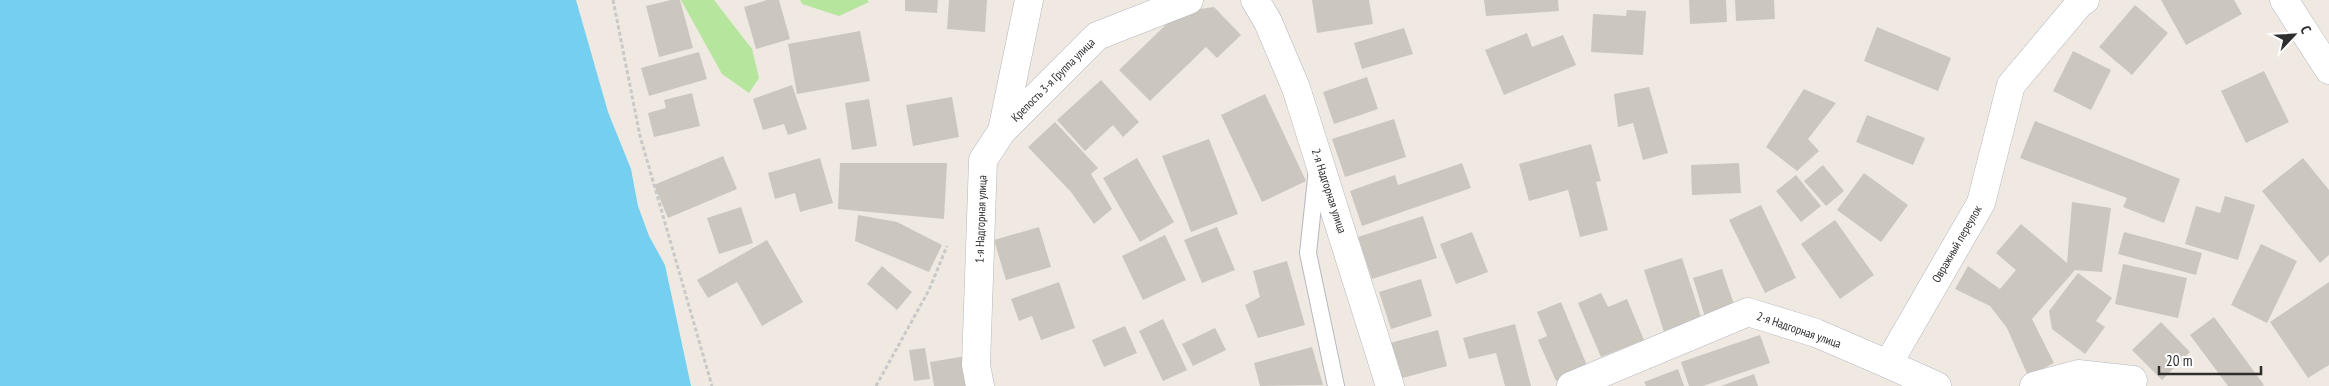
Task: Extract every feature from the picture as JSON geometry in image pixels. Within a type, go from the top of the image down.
[{"type":"street","name":"1-я Надгорная улица","points":[[980,386],[976,365],[983,160],[1002,131],[1029,0]]},
{"type":"street","name":"Крепость 3-я Группа улица","points":[[1002,131],[1097,36],[1189,0]]},
{"type":"street","name":"2-я Надгорная улица","points":[[1255,0],[1268,22],[1296,88],[1390,386]]},
{"type":"street","name":"Овражный переулок","points":[[1888,364],[1981,202],[2011,85],[2080,3],[2085,0]]},
{"type":"street","points":[[2284,0],[2329,70]]},
{"type":"street","name":"2-я Надгорная улица","points":[[1571,386],[1748,312],[1816,333],[1888,364]]},
{"type":"street","points":[[1888,364],[1937,386]]},
{"type":"street","points":[[2034,386],[2078,374],[2133,380]]},
{"type":"lane","points":[[1319,159],[1308,253],[1336,386]]},
{"type":"path","points":[[613,0],[640,136],[712,386]]},
{"type":"path","points":[[876,386],[929,290],[950,238]]},
{"type":"green space","points":[[681,0],[714,0],[752,49],[759,78],[749,93],[722,74]]},
{"type":"green space","points":[[800,0],[867,0],[869,2],[839,16],[802,4]]},
{"type":"water","points":[[0,0],[576,0],[608,112],[631,169],[638,206],[649,236],[665,265],[691,386],[0,386]]},
{"type":"building","points":[[671,0],[680,0],[693,48],[659,57],[646,6]]},
{"type":"building","points":[[767,0],[779,0],[790,39],[756,49],[744,7]]},
{"type":"building","points":[[905,0],[938,0],[937,13],[905,11]]},
{"type":"building","points":[[949,0],[987,0],[985,32],[947,29]]},
{"type":"building","points":[[1312,0],[1369,0],[1373,24],[1317,33]]},
{"type":"building","points":[[1484,0],[1558,0],[1559,11],[1486,16]]},
{"type":"building","points":[[1689,0],[1726,0],[1727,22],[1690,24]]},
{"type":"building","points":[[1735,0],[1774,0],[1775,19],[1736,21]]},
{"type":"building","points":[[2161,0],[2234,0],[2242,14],[2186,45]]},
{"type":"building","points":[[2135,5],[2168,33],[2132,75],[2099,47]]},
{"type":"building","points":[[1214,7],[1241,35],[1217,58],[1206,47],[1150,101],[1119,70],[1179,12]]},
{"type":"building","points":[[1627,10],[1646,11],[1643,55],[1591,52],[1593,14],[1626,16]]},
{"type":"building","points":[[1877,27],[1951,58],[1938,91],[1864,61]]},
{"type":"building","points":[[1404,28],[1413,54],[1362,69],[1354,43]]},
{"type":"building","points":[[860,31],[870,81],[797,94],[788,44]]},
{"type":"building","points":[[1527,33],[1532,47],[1563,35],[1576,65],[1504,95],[1485,50]]},
{"type":"building","points":[[2073,51],[2111,70],[2091,110],[2053,91]]},
{"type":"building","points":[[699,52],[707,79],[649,96],[641,68]]},
{"type":"building","points":[[2264,71],[2289,122],[2246,143],[2221,91]]},
{"type":"building","points":[[1367,77],[1378,109],[1334,124],[1323,92]]},
{"type":"building","points":[[1101,80],[1139,122],[1123,137],[1113,125],[1085,151],[1057,120]]},
{"type":"building","points":[[792,85],[807,129],[788,135],[784,124],[763,130],[753,99]]},
{"type":"building","points":[[1649,87],[1668,153],[1643,160],[1633,123],[1618,127],[1614,94]]},
{"type":"building","points":[[1804,89],[1836,103],[1808,139],[1819,151],[1797,171],[1766,147]]},
{"type":"building","points":[[692,93],[700,126],[654,137],[648,113],[666,108],[664,100]]},
{"type":"building","points":[[1265,94],[1306,181],[1262,202],[1221,115]]},
{"type":"building","points":[[952,97],[959,137],[913,146],[906,105]]},
{"type":"building","points":[[869,99],[877,146],[852,150],[845,103]]},
{"type":"building","points":[[1867,115],[1925,138],[1913,165],[1856,142]]},
{"type":"building","points":[[1394,119],[1406,157],[1345,177],[1332,139]]},
{"type":"building","points":[[2035,121],[2180,179],[2164,223],[2123,207],[2127,198],[2020,158]]},
{"type":"building","points":[[1055,122],[1098,168],[1091,174],[1112,209],[1094,224],[1071,192],[1028,147]]},
{"type":"building","points":[[1209,139],[1238,214],[1191,232],[1162,156]]},
{"type":"building","points":[[1591,144],[1601,181],[1596,182],[1608,230],[1580,237],[1568,190],[1529,201],[1519,164]]},
{"type":"building","points":[[723,156],[737,189],[668,218],[654,185]]},
{"type":"building","points":[[820,158],[833,203],[800,212],[795,193],[775,199],[768,173]]},
{"type":"building","points":[[1137,158],[1174,222],[1140,242],[1103,178]]},
{"type":"building","points":[[2303,158],[2329,190],[2329,255],[2320,263],[2262,191]]},
{"type":"building","points":[[840,163],[947,163],[944,219],[838,209]]},
{"type":"building","points":[[1462,163],[1471,188],[1362,226],[1350,191],[1395,175],[1398,185]]},
{"type":"building","points":[[1739,163],[1741,193],[1692,195],[1691,165]]},
{"type":"building","points":[[1823,165],[1844,191],[1826,206],[1804,181]]},
{"type":"building","points":[[1864,173],[1908,205],[1881,242],[1837,210]]},
{"type":"building","points":[[1796,175],[1821,206],[1801,222],[1776,191]]},
{"type":"building","points":[[2225,196],[2255,205],[2238,260],[2185,244],[2196,206],[2220,213]]},
{"type":"building","points":[[2072,202],[2111,208],[2102,272],[2075,270],[2032,319],[2054,363],[2028,376],[2007,328],[1990,306],[1955,289],[1968,266],[2000,289],[2016,270],[1996,253],[2021,224],[2067,263]]},
{"type":"building","points":[[1761,205],[1796,278],[1765,293],[1729,220]]},
{"type":"building","points":[[741,207],[753,243],[719,254],[707,218]]},
{"type":"building","points":[[858,215],[897,222],[942,245],[929,272],[855,241]]},
{"type":"building","points":[[1423,216],[1437,258],[1372,279],[1358,237]]},
{"type":"building","points":[[1835,220],[1874,275],[1840,299],[1801,244]]},
{"type":"building","points":[[1039,227],[1051,267],[1006,280],[994,240]]},
{"type":"building","points":[[1217,227],[1235,270],[1202,283],[1184,240]]},
{"type":"building","points":[[1472,232],[1488,272],[1456,284],[1440,244]]},
{"type":"building","points":[[2124,232],[2202,253],[2196,275],[2118,254]]},
{"type":"building","points":[[1165,235],[1186,280],[1143,300],[1122,256]]},
{"type":"building","points":[[767,240],[803,302],[762,326],[737,282],[708,298],[697,280]]},
{"type":"building","points":[[2261,244],[2297,261],[2267,323],[2231,305]]},
{"type":"building","points":[[1682,258],[1702,320],[1664,332],[1644,270]]},
{"type":"building","points":[[1287,261],[1305,325],[1258,338],[1245,305],[1260,297],[1253,271]]},
{"type":"building","points":[[2123,264],[2187,278],[2178,318],[2115,304]]},
{"type":"building","points":[[882,266],[912,292],[897,310],[867,284]]},
{"type":"building","points":[[1722,269],[1735,307],[1705,317],[1693,278]]},
{"type":"building","points":[[2078,273],[2112,298],[2096,321],[2105,327],[2085,354],[2052,329],[2049,311]]},
{"type":"building","points":[[1421,279],[1432,316],[1391,329],[1379,292]]},
{"type":"building","points":[[1059,282],[1075,328],[1041,340],[1032,316],[1019,321],[1011,299]]},
{"type":"building","points":[[2329,282],[2329,365],[2308,378],[2270,322]]},
{"type":"building","points":[[1601,293],[1608,307],[1627,299],[1644,340],[1601,357],[1578,303]]},
{"type":"building","points":[[1561,302],[1588,368],[1556,381],[1538,340],[1547,336],[1537,312]]},
{"type":"building","points":[[2214,317],[2264,385],[2228,386],[2190,335]]},
{"type":"building","points":[[1163,319],[1187,370],[1163,381],[1139,331]]},
{"type":"building","points":[[2161,322],[2190,352],[2162,380],[2132,350]]},
{"type":"building","points":[[1515,324],[1531,386],[1505,386],[1496,353],[1469,359],[1463,338]]},
{"type":"building","points":[[1125,326],[1137,353],[1104,367],[1092,340]]},
{"type":"building","points":[[1215,328],[1226,350],[1193,366],[1182,344]]},
{"type":"building","points":[[1438,330],[1447,366],[1399,379],[1390,343]]},
{"type":"building","points":[[1760,335],[1770,363],[1703,386],[1689,386],[1681,362]]},
{"type":"building","points":[[1312,347],[1323,385],[1260,386],[1254,363]]},
{"type":"building","points":[[925,348],[930,379],[914,381],[909,350]]},
{"type":"building","points":[[972,355],[978,386],[934,386],[930,362]]},
{"type":"building","points":[[1678,369],[1684,386],[1646,386],[1644,382]]},
{"type":"building","points":[[1754,374],[1758,386],[1721,386]]}]
